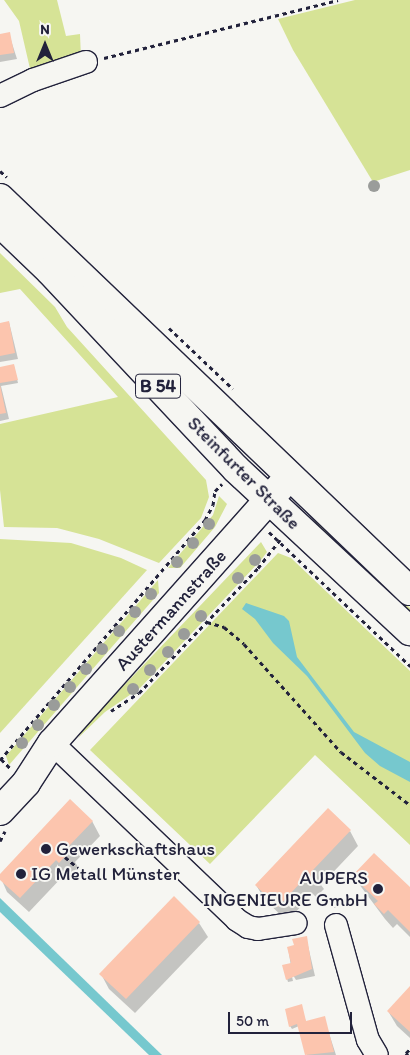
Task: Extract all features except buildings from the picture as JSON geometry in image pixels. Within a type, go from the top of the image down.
[{"type":"main road","name":"Steinfurter Straße","points":[[0,198],[410,591]]},
{"type":"main road","name":"Steinfurter Straße","points":[[0,224],[50,271],[236,469],[410,631]]},
{"type":"main road","name":"Austermannstraße","points":[[5,816],[52,743],[268,499],[290,477]]},
{"type":"main road","name":"Austermannstraße","points":[[0,786],[14,772],[52,743]]},
{"type":"street","points":[[0,96],[33,80],[86,62]]},
{"type":"street","points":[[52,743],[237,920],[248,927],[258,929],[296,923]]},
{"type":"street","points":[[336,925],[368,1040],[377,1055]]},
{"type":"path","points":[[86,62],[338,0]]},
{"type":"path","points":[[0,760],[205,520],[213,506],[216,491],[222,485]]},
{"type":"path","points":[[108,714],[139,693],[207,622],[278,542]]},
{"type":"path","points":[[207,622],[224,627],[244,644],[341,752],[410,805]]},
{"type":"path","points":[[0,841],[5,816]]},
{"type":"path","points":[[66,856],[78,868]]},
{"type":"path","points":[[408,1055],[406,1053],[410,1049]]},
{"type":"green space","points":[[4,0],[57,0],[66,36],[80,34],[81,58],[31,73],[19,21]]},
{"type":"green space","points":[[355,0],[410,0],[410,170],[373,182],[293,50],[278,19]]},
{"type":"green space","points":[[0,253],[55,307],[67,327],[206,480],[209,497],[201,518],[159,563],[99,539],[57,528],[4,527],[0,490],[0,424],[118,397],[20,289],[0,293]]},
{"type":"green space","points":[[219,496],[227,504],[215,527],[180,568],[168,568],[213,515]]},
{"type":"green space","points":[[316,520],[410,608],[410,620],[312,525]]},
{"type":"green space","points":[[0,539],[71,543],[121,558],[147,570],[0,733]]},
{"type":"green space","points":[[261,542],[267,552],[261,560],[140,688],[105,712],[78,738],[89,722]]},
{"type":"green space","points":[[278,553],[291,558],[410,671],[410,845],[315,755],[210,864],[90,750]]},
{"type":"green space","points":[[158,580],[159,593],[9,765],[6,756]]},
{"type":"water","points":[[246,603],[284,616],[289,621],[297,657],[354,732],[410,762],[410,782],[380,766],[365,753],[307,676],[273,643],[255,619],[242,609]]},
{"type":"water","points":[[0,898],[162,1055],[149,1055],[0,912]]},
{"type":"place","name":"Gewerkschaftshaus","points":[[46,849]]},
{"type":"place","name":"IG Metall Münster","points":[[21,874]]},
{"type":"place","name":"AUPERS INGENIEURE GmbH","points":[[378,889]]}]
